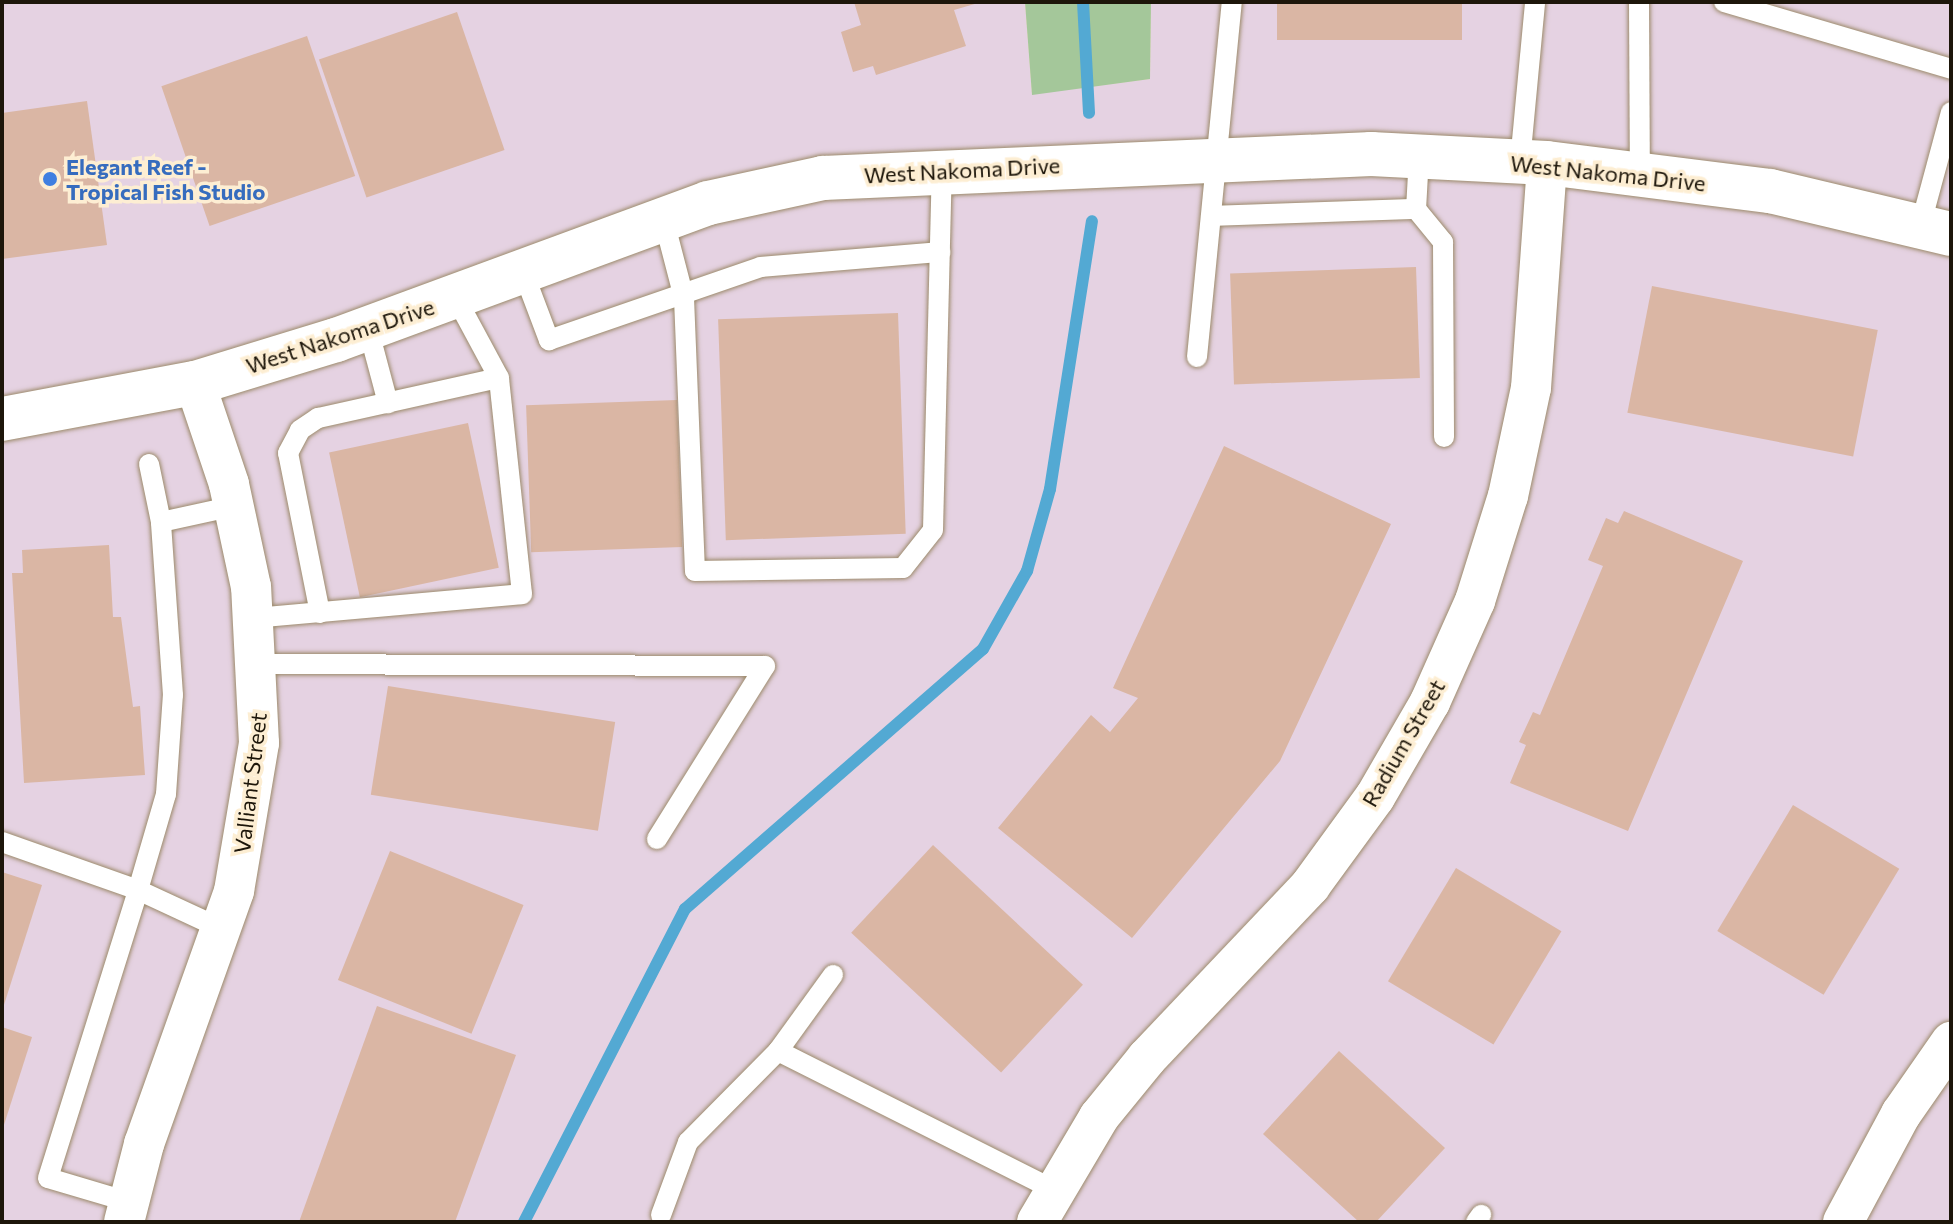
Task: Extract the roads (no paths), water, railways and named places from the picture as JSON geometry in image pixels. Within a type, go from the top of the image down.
[{"type":"street","name":"West Nakoma Drive","points":[[2,419],[195,383],[456,298],[708,203],[823,178],[1219,160],[1419,156],[1534,162],[1770,191],[1935,231]]},
{"type":"street","name":"Radium Street","points":[[1046,1206],[1147,1058],[1310,886],[1375,797],[1430,702],[1475,601],[1508,496],[1531,388],[1534,162]]},
{"type":"street","name":"Valliant Street","points":[[126,1212],[220,928],[250,818],[259,664],[254,618],[234,506],[195,383]]},
{"type":"street","points":[[1843,1222],[1901,1114],[1951,1042]]},
{"type":"lane","points":[[1197,357],[1219,160],[1232,2]]},
{"type":"lane","points":[[1534,162],[1535,2]]},
{"type":"lane","points":[[1639,2],[1640,175]]},
{"type":"lane","points":[[1724,2],[1951,69]]},
{"type":"lane","points":[[1935,231],[1951,112]]},
{"type":"lane","points":[[1419,156],[1416,209],[1443,242],[1444,437]]},
{"type":"lane","points":[[664,221],[684,298],[695,571],[903,568],[933,530],[942,171]]},
{"type":"lane","points":[[1212,216],[1416,209]]},
{"type":"lane","points":[[524,274],[549,340],[684,298],[761,267],[940,252]]},
{"type":"lane","points":[[254,618],[522,594],[499,378],[456,298]]},
{"type":"lane","points":[[368,328],[388,403]]},
{"type":"lane","points":[[320,613],[288,453],[300,430],[318,418],[499,378]]},
{"type":"lane","points":[[126,1212],[48,1178],[166,794],[173,695],[161,522],[149,464]]},
{"type":"lane","points":[[161,522],[234,506]]},
{"type":"lane","points":[[259,664],[765,666],[657,839]]},
{"type":"lane","points":[[2,842],[138,890],[220,928]]},
{"type":"lane","points":[[661,1215],[688,1142],[778,1051],[833,975]]},
{"type":"lane","points":[[778,1051],[1046,1206]]},
{"type":"waterway","points":[[1083,2],[1089,113]]},
{"type":"waterway","points":[[524,1222],[685,909],[983,649],[1027,571],[1050,489],[1092,221]]},
{"type":"place","name":"Elegant Reef - Tropical Fish Studio","points":[[50,179]]}]
